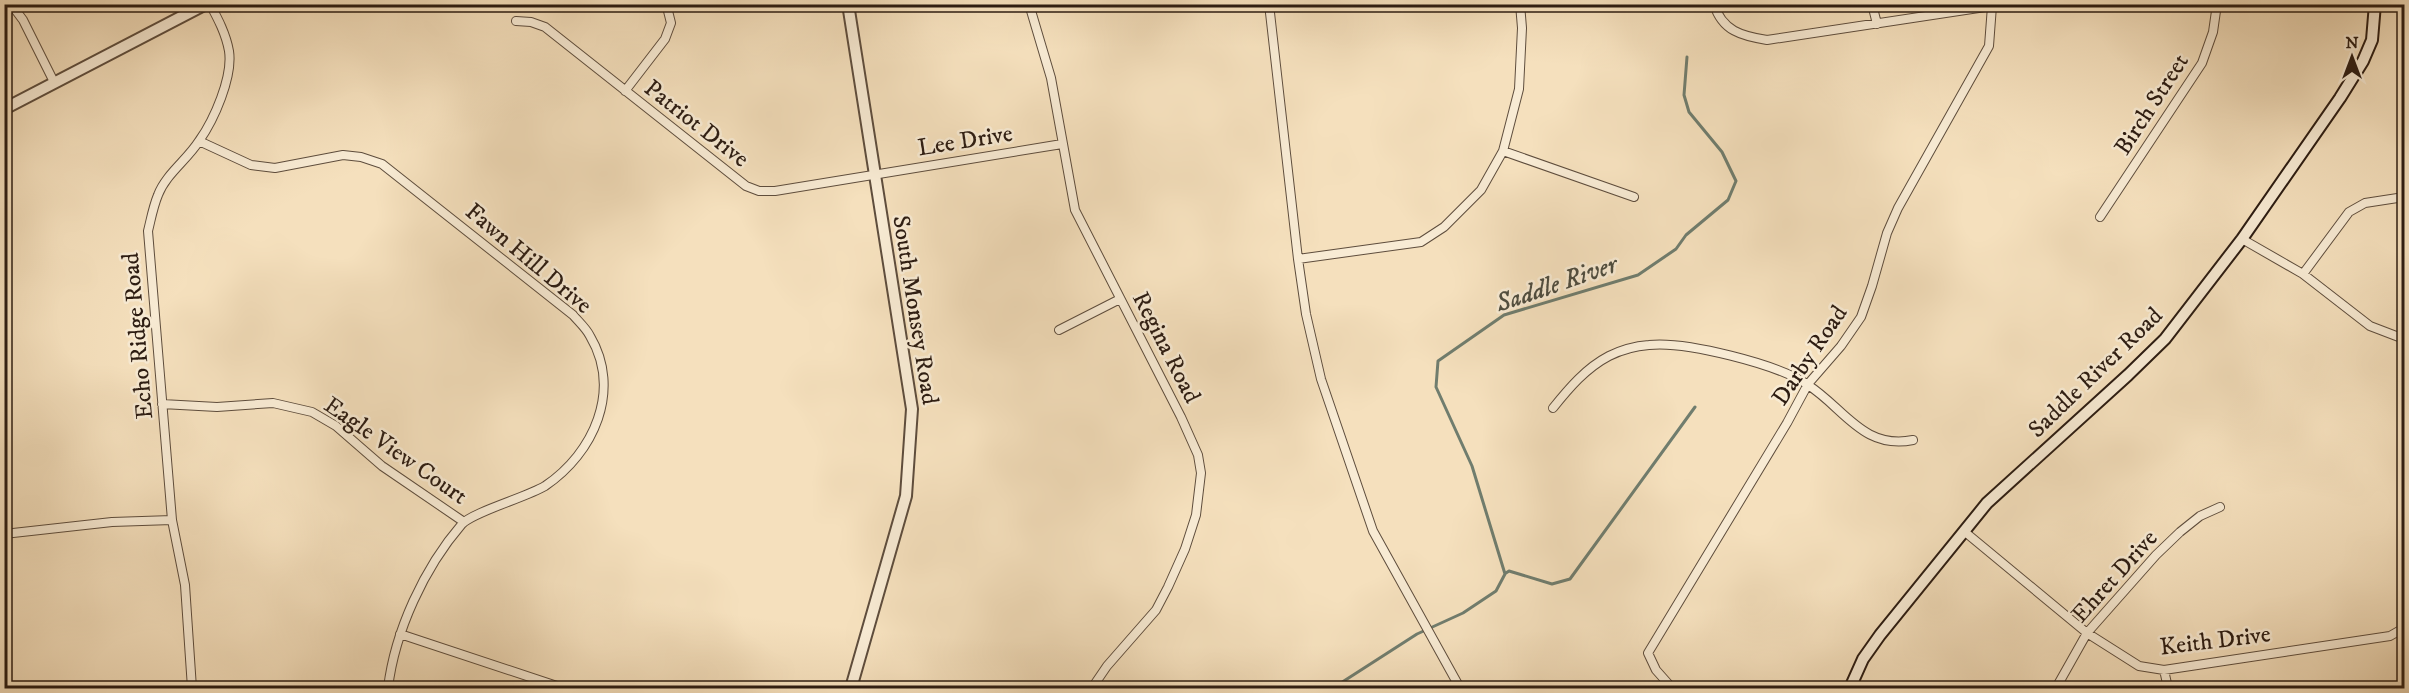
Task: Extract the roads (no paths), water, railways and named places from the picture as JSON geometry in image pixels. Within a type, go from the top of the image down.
[{"type":"street","points":[[11,4],[23,20],[54,82]]},
{"type":"street","points":[[4,109],[208,4]]},
{"type":"street","name":"Echo Ridge Road","points":[[192,688],[185,585],[172,520],[148,231],[158,195],[169,177],[199,141],[218,105],[229,72],[229,51],[220,23],[208,4]]},
{"type":"street","name":"South Monsey Road","points":[[848,4],[912,409],[906,496],[850,688]]},
{"type":"street","name":"Regina Road","points":[[1029,4],[1051,78],[1075,210],[1181,417],[1198,454],[1201,473],[1196,515],[1185,549],[1168,587],[1155,610],[1107,666],[1092,688]]},
{"type":"street","points":[[1269,4],[1298,259],[1306,314],[1322,379],[1373,531],[1460,688]]},
{"type":"street","points":[[1298,259],[1421,242],[1444,227],[1481,190],[1503,151],[1519,89],[1522,28],[1520,4]]},
{"type":"street","points":[[1714,4],[1718,18],[1734,32],[1767,40],[2005,4]]},
{"type":"street","points":[[1872,4],[1877,24]]},
{"type":"street","name":"Birch Street","points":[[2100,217],[2202,63],[2213,32],[2217,4]]},
{"type":"street","name":"Saddle River Road","points":[[1850,688],[1863,659],[1880,635],[1987,503],[2165,339],[2242,239],[2363,61],[2372,40],[2375,4]]},
{"type":"street","name":"Darby Road","points":[[1672,688],[1656,670],[1648,653],[1808,384],[1842,346],[1861,317],[1887,233],[1898,208],[1989,46],[1992,6]]},
{"type":"street","points":[[625,90],[665,39],[671,23],[667,7]]},
{"type":"street","name":"Patriot Drive","points":[[516,21],[531,22],[545,27],[746,186],[774,191],[874,175]]},
{"type":"street","name":"Fawn Hill Drive","points":[[199,141],[251,165],[275,168],[343,155],[361,157],[382,164],[573,315],[590,335],[603,367],[604,399],[594,431],[581,452],[544,486],[464,522],[446,546],[412,603],[390,669],[388,688]]},
{"type":"street","name":"Lee Drive","points":[[874,175],[1062,144]]},
{"type":"street","points":[[1503,151],[1634,198]]},
{"type":"street","points":[[2302,274],[2349,212],[2365,203],[2404,197]]},
{"type":"street","points":[[2242,239],[2302,274],[2370,326],[2404,339]]},
{"type":"street","points":[[1059,330],[1120,299]]},
{"type":"street","points":[[1553,408],[1593,365],[1612,354],[1650,345],[1672,345],[1768,366],[1808,384],[1854,424],[1876,438],[1897,443],[1913,440]]},
{"type":"street","name":"Eagle View Court","points":[[162,404],[217,407],[273,403],[312,412],[336,426],[382,466],[464,522]]},
{"type":"street","name":"Ehret Drive","points":[[2056,688],[2087,633],[2180,532],[2200,516],[2220,507]]},
{"type":"street","points":[[4,534],[112,522],[172,520]]},
{"type":"street","name":"Keith Drive","points":[[1965,532],[2087,633],[2139,666],[2164,670],[2390,636],[2404,628]]},
{"type":"street","points":[[400,634],[563,688]]},
{"type":"street","points":[[2164,670],[2168,688]]},
{"type":"waterway","name":"Saddle River","points":[[1333,688],[1417,634],[1463,613],[1496,591],[1505,574],[1472,466],[1436,387],[1438,361],[1504,315],[1638,275],[1676,249],[1686,235],[1728,200],[1736,181],[1722,152],[1689,112],[1684,95],[1687,57]]},
{"type":"waterway","points":[[1506,573],[1509,571],[1552,584],[1570,579],[1695,407]]}]
